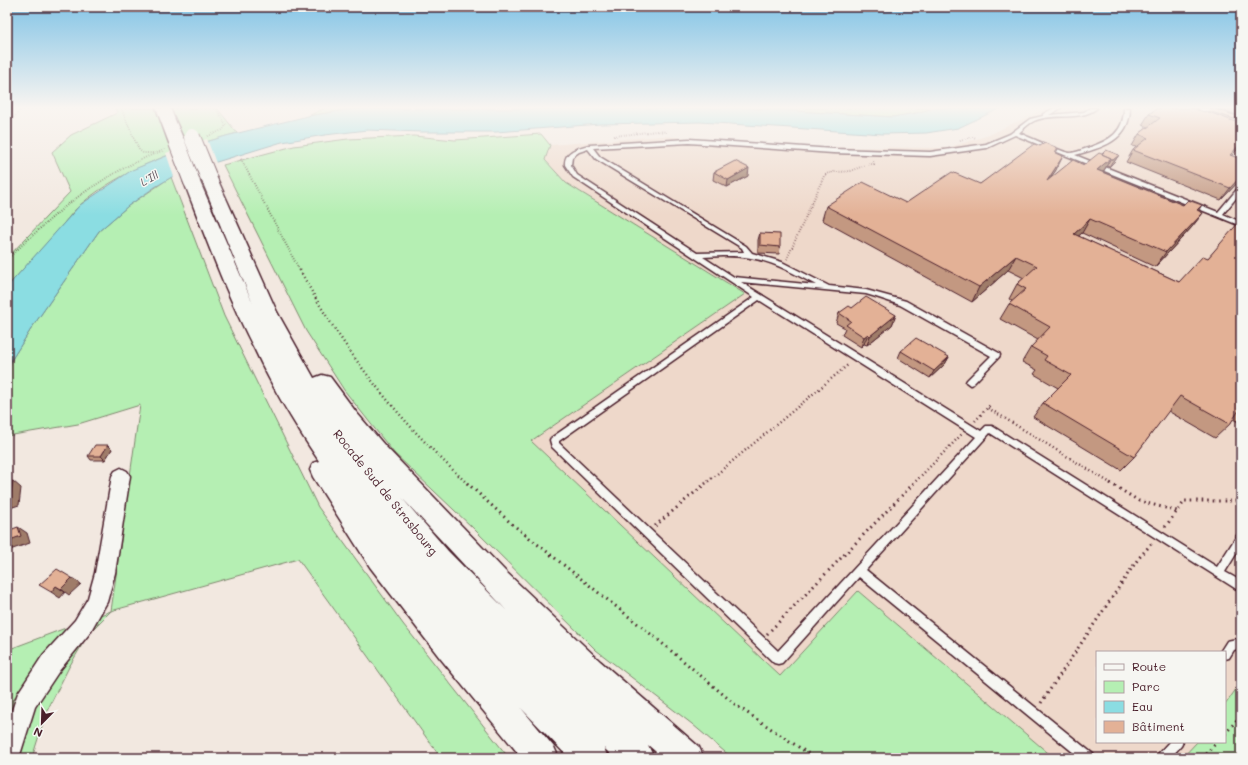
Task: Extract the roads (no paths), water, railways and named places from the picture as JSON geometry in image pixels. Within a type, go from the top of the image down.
[{"type":"highway","name":"Rocade Sud de Strasbourg","points":[[177,144],[200,179],[276,331],[302,377],[333,426],[373,480],[421,540],[482,605],[553,678],[638,758]]},
{"type":"highway","name":"Rocade Sud de Strasbourg","points":[[192,144],[200,179],[235,288],[271,360],[295,403],[326,453],[399,550],[457,617],[526,692],[592,758]]},
{"type":"highway","points":[[276,331],[298,347],[329,394],[355,426],[416,497],[508,594],[589,672],[688,758]]},
{"type":"highway","points":[[295,403],[315,459],[380,558],[450,648],[543,758]]},
{"type":"street","points":[[7,758],[26,701],[51,663],[82,627],[97,602],[105,573],[121,476]]},
{"type":"lane","points":[[643,144],[589,147],[574,151],[569,155],[567,162],[569,170],[575,176],[732,279],[982,436]]},
{"type":"lane","points":[[727,144],[833,151],[930,154],[987,146],[992,144]]},
{"type":"lane","points":[[1041,144],[1241,224]]},
{"type":"lane","points":[[1069,155],[1093,148],[1101,144]]},
{"type":"lane","points":[[589,147],[598,158],[744,247],[750,255]]},
{"type":"lane","points":[[1219,215],[1241,188]]},
{"type":"lane","points":[[695,254],[750,255],[785,267],[830,289]]},
{"type":"lane","points":[[732,279],[866,292],[903,303],[996,355],[970,382]]},
{"type":"lane","points":[[759,296],[554,440],[555,445],[778,659],[989,428],[1241,587]]},
{"type":"lane","points":[[1219,573],[1241,537]]},
{"type":"lane","points":[[859,571],[1089,758]]},
{"type":"lane","points":[[1226,652],[1230,645],[1241,644]]},
{"type":"lane","points":[[1162,758],[1176,743]]},
{"type":"water","name":"L'Ill","points":[[200,144],[276,144],[177,174],[128,206],[99,231],[33,326],[12,359],[7,372],[7,287],[80,205],[132,170]]}]
